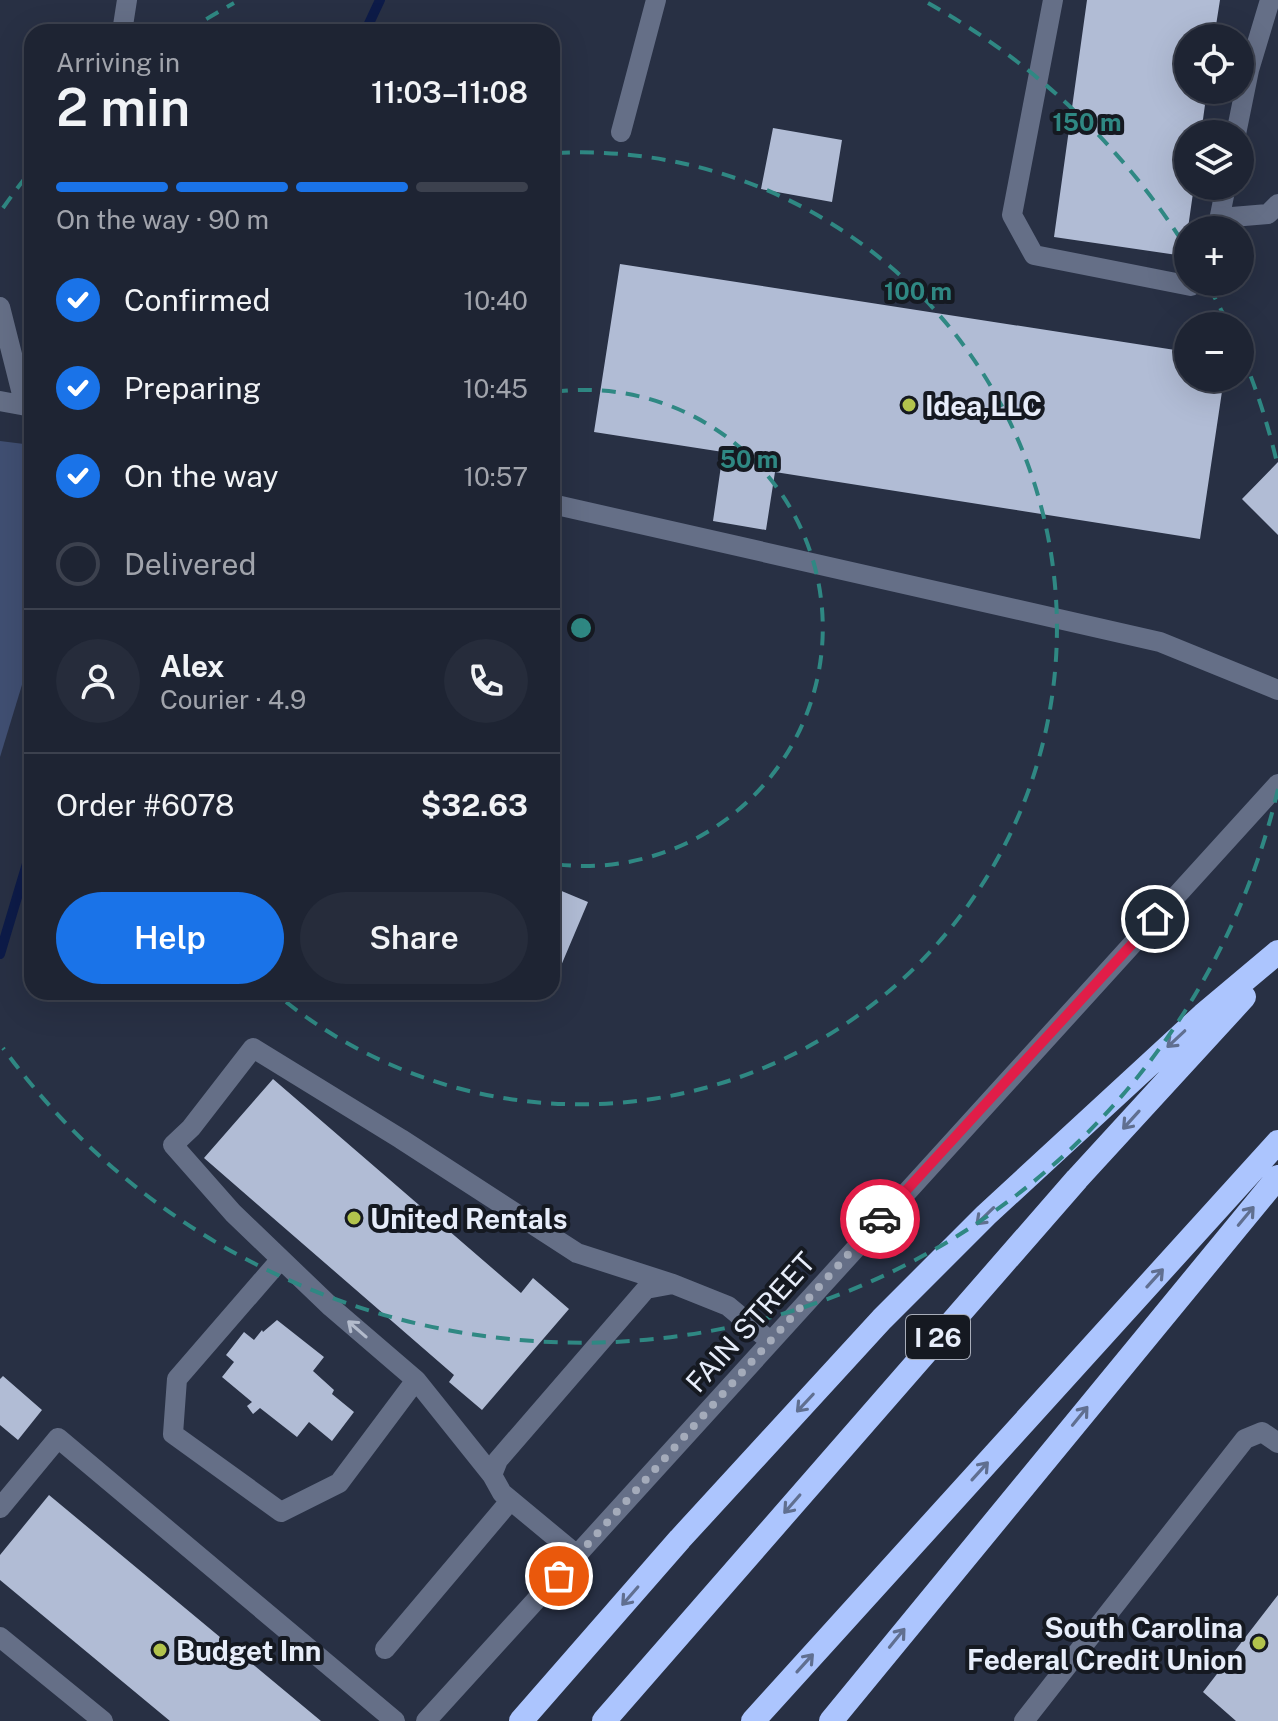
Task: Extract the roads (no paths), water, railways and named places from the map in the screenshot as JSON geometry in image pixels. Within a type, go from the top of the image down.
[{"type":"highway","points":[[521,1721],[680,1539],[882,1319],[997,1205],[1203,1015],[1278,952]]},
{"type":"highway","name":"I 26","points":[[604,1721],[1077,1179],[1278,960]]},
{"type":"highway","points":[[753,1721],[1278,1142]]},
{"type":"highway","points":[[831,1721],[1278,1177]]},
{"type":"street","points":[[123,24],[127,0]]},
{"type":"street","points":[[621,132],[656,0]]},
{"type":"street","points":[[1053,0],[1012,215],[1034,255],[1174,283]]},
{"type":"street","points":[[1239,120],[1249,70],[1270,0]]},
{"type":"street","points":[[1254,217],[1268,214],[1278,204]]},
{"type":"street","points":[[0,307],[24,392]]},
{"type":"street","points":[[0,401],[24,405]]},
{"type":"street","points":[[560,506],[1160,642],[1278,690]]},
{"type":"street","name":"FAIN STREET","points":[[426,1721],[1278,784]]},
{"type":"street","points":[[578,1556],[502,1493],[492,1475],[416,1380],[331,1307],[233,1213],[173,1145],[191,1128],[253,1048],[577,1253],[673,1284],[728,1306],[770,1341]]},
{"type":"street","points":[[281,1259],[177,1379],[173,1434],[281,1512],[339,1483],[416,1380]]},
{"type":"street","points":[[492,1475],[498,1460],[646,1289],[673,1284]]},
{"type":"street","points":[[1024,1721],[1245,1439],[1262,1432],[1278,1443]]},
{"type":"street","points":[[0,1508],[58,1438],[395,1721]]},
{"type":"street","points":[[385,1649],[510,1501]]},
{"type":"street","points":[[0,1637],[103,1721]]},
{"type":"waterway","points":[[369,24],[380,0]]},
{"type":"waterway","points":[[0,954],[24,874]]},
{"type":"place","name":"Idea,LLC","points":[[909,405]]},
{"type":"place","name":"United Rentals","points":[[354,1218]]},
{"type":"place","name":"South Carolina Federal Credit Union","points":[[1259,1643]]},
{"type":"place","name":"Budget Inn","points":[[160,1650]]}]
